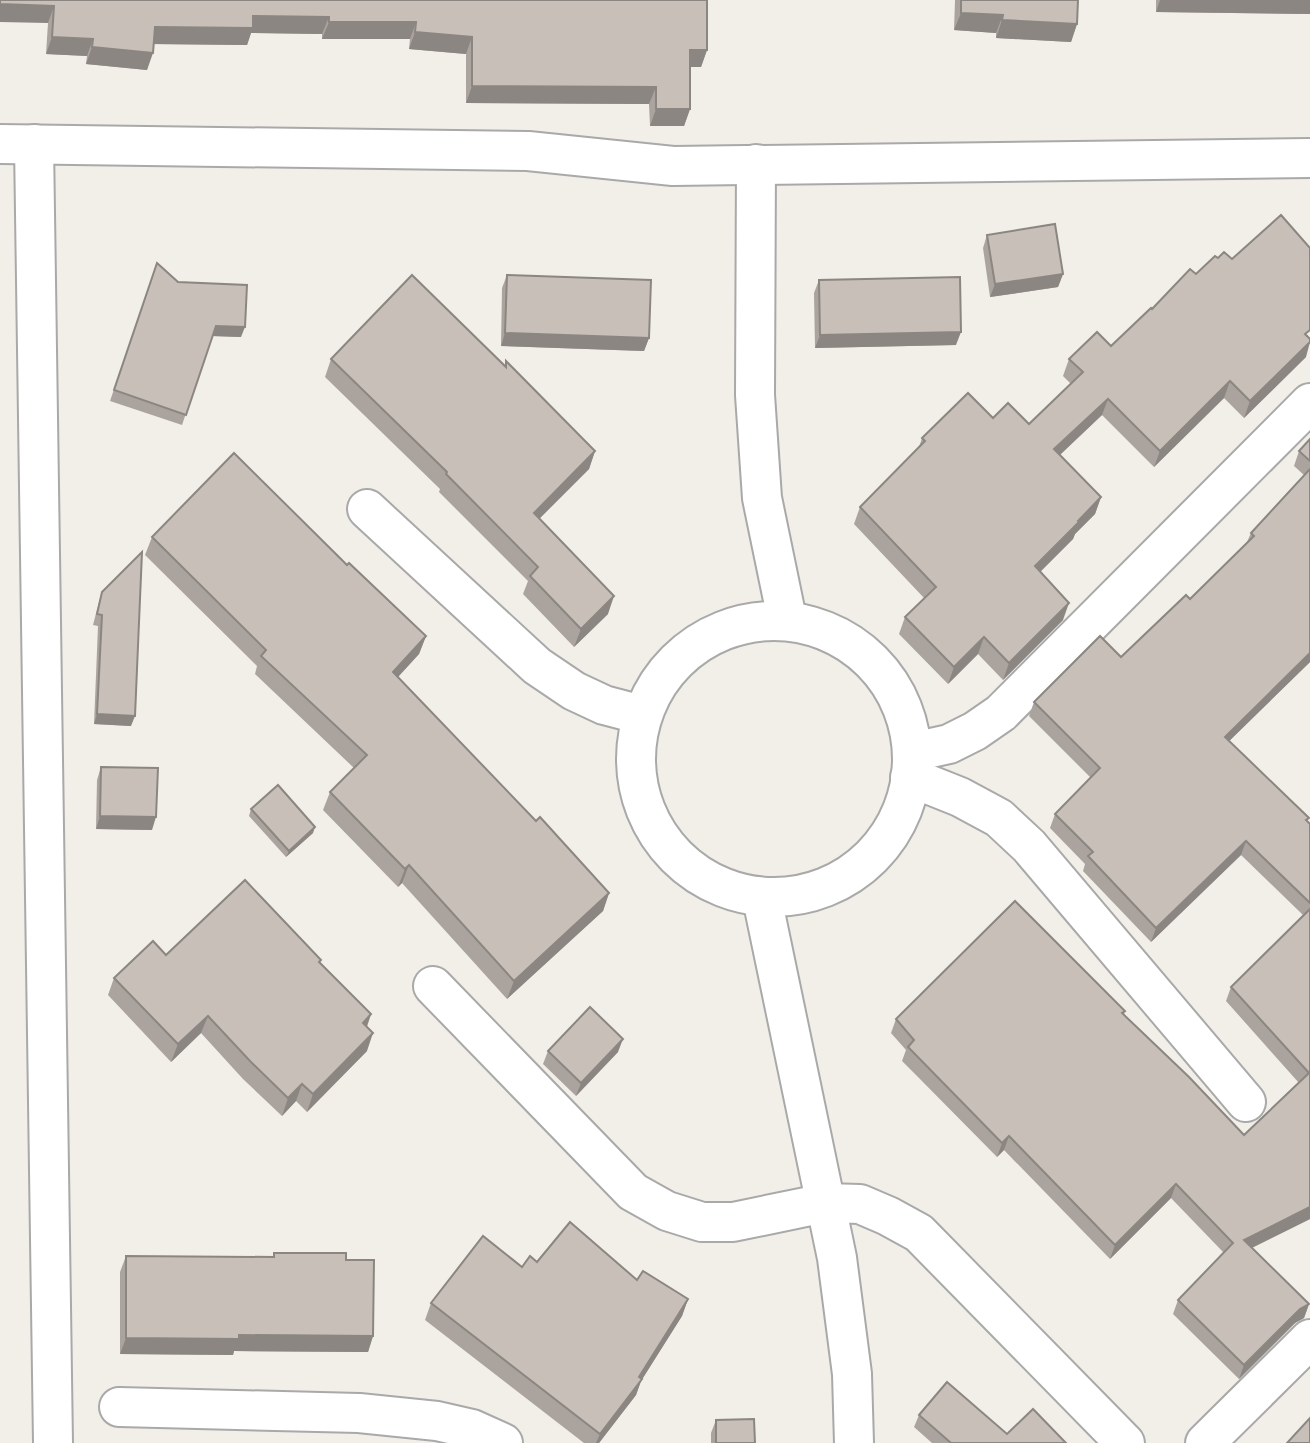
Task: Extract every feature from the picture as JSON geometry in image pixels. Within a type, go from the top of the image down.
[{"type":"street","points":[[53,1443],[17,144],[528,151],[673,166],[1310,158]]},
{"type":"street","points":[[756,164],[755,395],[762,498],[788,619]]},
{"type":"street","points":[[911,764],[975,731],[1001,713],[1310,403]]},
{"type":"street","points":[[367,509],[537,666],[574,691],[604,705],[642,715]]},
{"type":"street","points":[[788,619],[834,632],[873,661],[902,705],[911,764],[907,800],[885,843],[849,876],[811,893],[762,898],[716,886],[677,858],[645,811],[635,763],[642,715],[665,672],[696,643],[740,624],[788,619]]},
{"type":"street","points":[[911,764],[960,797],[999,818],[1029,846],[1246,1102]]},
{"type":"street","points":[[762,898],[836,1258],[852,1374],[854,1443]]},
{"type":"street","points":[[433,986],[633,1192],[667,1211],[702,1222],[733,1222],[825,1203],[860,1204],[919,1233],[1125,1443]]},
{"type":"street","points":[[1205,1443],[1310,1339]]},
{"type":"street","points":[[119,1408],[359,1413],[437,1421],[472,1429],[503,1443]]},
{"type":"building","points":[[0,0],[707,0],[707,50],[690,50],[690,109],[656,109],[656,87],[472,86],[472,37],[415,32],[416,22],[329,22],[329,17],[253,16],[253,28],[155,27],[153,53],[92,47],[93,39],[52,37],[54,6],[0,4]]},
{"type":"building","points":[[961,0],[1078,0],[1077,24],[1002,20],[1003,15],[961,13]]},
{"type":"building","points":[[1281,215],[1310,248],[1310,330],[1305,334],[1310,342],[1250,401],[1230,381],[1160,451],[1108,399],[1054,449],[1101,497],[1035,566],[1069,603],[1009,663],[984,637],[954,667],[905,617],[936,587],[860,507],[925,441],[922,438],[968,393],[993,418],[1008,403],[1029,424],[1083,372],[1069,359],[1097,332],[1111,346],[1152,309],[1190,269],[1196,274],[1215,256],[1218,258],[1224,252],[1232,259]]},
{"type":"building","points":[[1055,224],[1063,274],[995,284],[987,235]]},
{"type":"building","points":[[157,263],[178,282],[247,285],[245,327],[216,326],[186,415],[114,390]]},
{"type":"building","points":[[412,275],[506,367],[506,361],[595,451],[534,513],[614,596],[581,629],[530,576],[538,567],[446,474],[447,472],[331,359]]},
{"type":"building","points":[[507,275],[651,280],[649,338],[505,333]]},
{"type":"building","points":[[960,277],[961,332],[820,335],[819,280]]},
{"type":"building","points":[[1310,439],[1310,461],[1299,451]]},
{"type":"building","points":[[234,453],[347,565],[349,563],[426,636],[393,672],[536,821],[540,817],[609,893],[514,981],[409,865],[405,869],[330,792],[367,755],[261,656],[266,650],[152,537]]},
{"type":"building","points":[[1310,469],[1310,653],[1225,737],[1309,818],[1306,820],[1310,824],[1310,903],[1246,841],[1156,928],[1088,856],[1093,852],[1055,814],[1100,768],[1034,702],[1100,636],[1121,657],[1186,595],[1190,599],[1254,536],[1251,533]]},
{"type":"building","points":[[142,552],[135,716],[97,714],[102,615],[97,614],[102,592]]},
{"type":"building","points":[[101,767],[158,768],[156,817],[100,816]]},
{"type":"building","points":[[278,785],[315,827],[289,851],[251,809]]},
{"type":"building","points":[[245,880],[321,960],[319,962],[371,1014],[363,1023],[373,1033],[313,1094],[302,1084],[288,1098],[208,1016],[178,1044],[114,978],[153,941],[166,955]]},
{"type":"building","points":[[1015,901],[1244,1135],[1309,1073],[1231,987],[1310,909],[1310,1207],[1244,1240],[1309,1304],[1300,1309],[1244,1365],[1178,1300],[1233,1243],[1176,1184],[1115,1245],[1009,1136],[1002,1143],[908,1047],[914,1040],[896,1019]]},
{"type":"building","points":[[590,1007],[623,1039],[581,1083],[548,1051]]},
{"type":"building","points":[[570,1222],[637,1280],[643,1271],[688,1299],[639,1377],[642,1379],[600,1434],[431,1303],[483,1236],[522,1267],[530,1256],[537,1262]]},
{"type":"building","points":[[274,1253],[346,1253],[346,1260],[374,1260],[373,1336],[126,1338],[126,1256],[274,1257]]},
{"type":"building","points":[[947,1382],[1007,1434],[1033,1409],[1066,1443],[951,1443],[919,1415]]},
{"type":"building","points":[[1310,1418],[1310,1443],[1287,1443]]},
{"type":"building","points":[[754,1419],[755,1443],[716,1443],[716,1420]]}]
